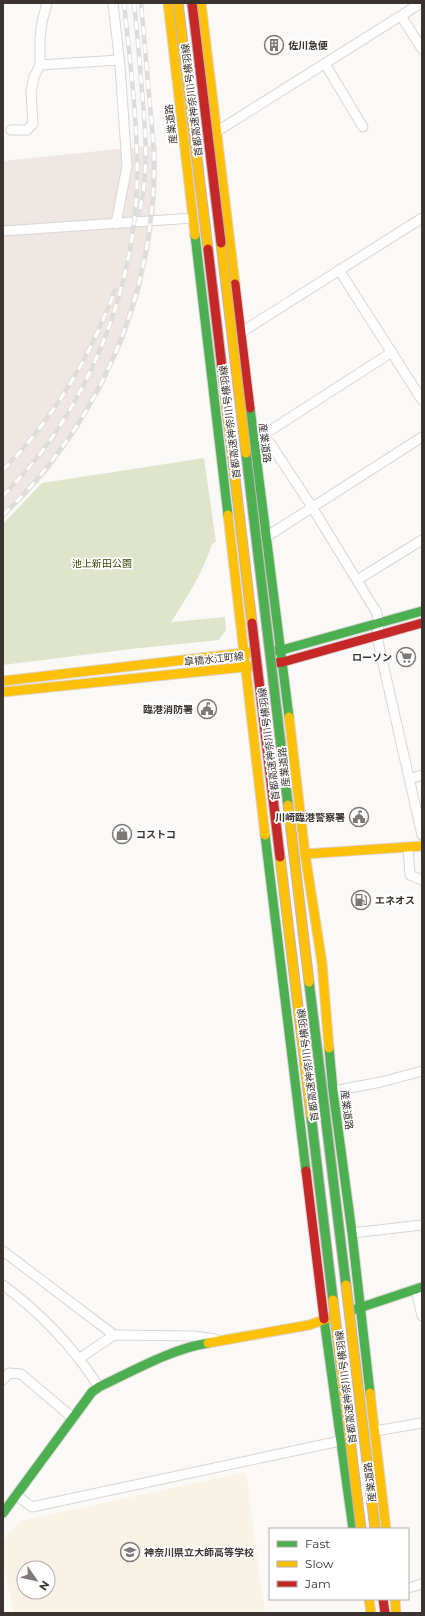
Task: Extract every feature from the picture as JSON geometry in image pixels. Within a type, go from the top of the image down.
[{"type":"main road","name":"産業道路","points":[[168,3],[245,666],[324,1319],[353,1528]]},
{"type":"main road","name":"首都高速神奈川1号横羽線","points":[[178,3],[361,1528]]},
{"type":"main road","name":"首都高速神奈川1号横羽線","points":[[192,3],[375,1528]]},
{"type":"main road","name":"産業道路","points":[[201,3],[240,332],[257,436],[266,536],[282,650],[305,854],[322,963],[333,1091],[352,1233],[386,1528]]},
{"type":"main road","points":[[208,348],[240,332]]},
{"type":"main road","points":[[282,650],[422,611]]},
{"type":"main road","name":"皐橋水江町線","points":[[3,692],[283,662],[422,623]]},
{"type":"main road","name":"皐橋水江町線","points":[[3,681],[244,653],[282,650]]},
{"type":"main road","points":[[305,854],[422,846]]},
{"type":"main road","points":[[3,1513],[6,1502],[16,1495],[92,1392],[99,1387],[150,1363],[196,1345],[309,1325],[419,1288]]},
{"type":"main road","points":[[363,1600],[365,1613]]},
{"type":"main road","points":[[370,1600],[371,1613]]},
{"type":"main road","points":[[383,1600],[385,1613]]},
{"type":"main road","points":[[395,1600],[396,1613]]},
{"type":"street","points":[[11,130],[27,130],[34,124],[31,92],[34,77],[40,65],[41,30],[47,3]]},
{"type":"street","points":[[113,3],[127,166],[116,224]]},
{"type":"street","points":[[216,132],[421,3]]},
{"type":"street","points":[[401,16],[422,49]]},
{"type":"street","points":[[40,65],[119,60]]},
{"type":"street","points":[[325,64],[363,127]]},
{"type":"street","points":[[3,231],[193,218]]},
{"type":"street","points":[[240,332],[338,270],[420,223]]},
{"type":"street","points":[[338,270],[422,400]]},
{"type":"street","points":[[392,352],[257,436],[270,443],[312,507],[377,613],[379,624],[377,636],[422,835]]},
{"type":"street","points":[[266,536],[422,437]]},
{"type":"street","points":[[357,580],[422,540]]},
{"type":"street","points":[[410,779],[422,775]]},
{"type":"street","points":[[408,848],[410,875],[422,880]]},
{"type":"street","points":[[333,1091],[381,1082],[422,1071]]},
{"type":"street","points":[[352,1233],[422,1225]]},
{"type":"street","points":[[3,1251],[114,1335]]},
{"type":"street","points":[[3,1285],[62,1337],[80,1358],[99,1387]]},
{"type":"street","points":[[419,1288],[422,1316]]},
{"type":"street","points":[[80,1358],[114,1335],[195,1336],[222,1340]]},
{"type":"street","points":[[3,1380],[9,1373],[21,1374],[73,1418]]},
{"type":"street","points":[[375,1431],[422,1423]]},
{"type":"street","points":[[16,1495],[32,1507],[340,1441]]},
{"type":"street","points":[[409,1588],[422,1584]]},
{"type":"shaded area","points":[[157,145],[155,212],[150,246],[140,293],[124,341],[102,388],[77,431],[50,469],[3,519],[3,161]]},
{"type":"shaded area","name":"神奈川県立大師高等学校","points":[[246,1472],[265,1613],[14,1613],[3,1564],[3,1541],[20,1521]]},
{"type":"green space","name":"池上新田公園","points":[[204,458],[216,542],[212,544],[199,575],[171,622],[225,617],[226,630],[219,640],[3,665],[3,524],[42,483]]},
{"type":"railway","points":[[3,496],[31,466],[66,417],[83,386],[98,353],[122,286],[130,251],[135,216],[137,181],[135,114],[124,3]]},
{"type":"railway","points":[[134,3],[146,147],[145,180],[139,214]]},
{"type":"railway","points":[[3,515],[36,480],[66,442],[91,402],[112,360],[129,316],[142,270],[150,223],[154,166],[141,3]]},
{"type":"railway","points":[[3,470],[38,430],[69,386],[94,340],[115,290]]},
{"type":"traffic: fast","points":[[195,235],[228,515]]},
{"type":"traffic: fast","points":[[250,408],[289,717]]},
{"type":"traffic: fast","points":[[246,453],[288,805]]},
{"type":"traffic: fast","points":[[273,651],[282,650],[422,611]]},
{"type":"traffic: fast","points":[[265,835],[306,1171]]},
{"type":"traffic: fast","points":[[309,982],[346,1285]]},
{"type":"traffic: fast","points":[[329,1048],[370,1393]]},
{"type":"traffic: fast","points":[[311,1115],[333,1300]]},
{"type":"traffic: fast","points":[[353,1310],[422,1287]]},
{"type":"traffic: fast","points":[[324,1319],[353,1528]]},
{"type":"traffic: fast","points":[[3,1513],[92,1392],[99,1387],[166,1355],[208,1343]]},
{"type":"traffic: slow","points":[[168,3],[195,235]]},
{"type":"traffic: slow","points":[[178,3],[208,249]]},
{"type":"traffic: slow","points":[[201,3],[235,284]]},
{"type":"traffic: slow","points":[[221,243],[246,453]]},
{"type":"traffic: slow","points":[[223,376],[252,623]]},
{"type":"traffic: slow","points":[[228,515],[265,835]]},
{"type":"traffic: slow","points":[[3,681],[252,652]]},
{"type":"traffic: slow","points":[[3,692],[254,666]]},
{"type":"traffic: slow","points":[[289,717],[305,854],[322,963],[329,1048]]},
{"type":"traffic: slow","points":[[288,805],[309,982]]},
{"type":"traffic: slow","points":[[305,854],[422,846]]},
{"type":"traffic: slow","points":[[280,857],[311,1115]]},
{"type":"traffic: slow","points":[[346,1285],[375,1528]]},
{"type":"traffic: slow","points":[[333,1300],[361,1528]]},
{"type":"traffic: slow","points":[[208,1343],[309,1325],[332,1317]]},
{"type":"traffic: slow","points":[[370,1393],[386,1528]]},
{"type":"traffic: slow","points":[[369,1600],[371,1613]]},
{"type":"traffic: slow","points":[[395,1600],[396,1613]]},
{"type":"traffic: jam","points":[[192,3],[221,243]]},
{"type":"traffic: jam","points":[[208,249],[223,376]]},
{"type":"traffic: jam","points":[[235,284],[250,408]]},
{"type":"traffic: jam","points":[[252,623],[280,857]]},
{"type":"traffic: jam","points":[[275,663],[422,623]]},
{"type":"traffic: jam","points":[[306,1171],[324,1319]]},
{"type":"traffic: jam","points":[[383,1600],[385,1613]]},
{"type":"place","name":"佐川急便","points":[[274,45]]},
{"type":"place","name":"ローソン","points":[[406,657]]},
{"type":"place","name":"臨港消防署","points":[[207,709]]},
{"type":"place","name":"川崎臨港警察署","points":[[359,817]]},
{"type":"place","name":"コストコ","points":[[122,834]]},
{"type":"place","name":"エネオス","points":[[361,900]]},
{"type":"place","name":"神奈川県立大師高等学校","points":[[130,1552]]}]
